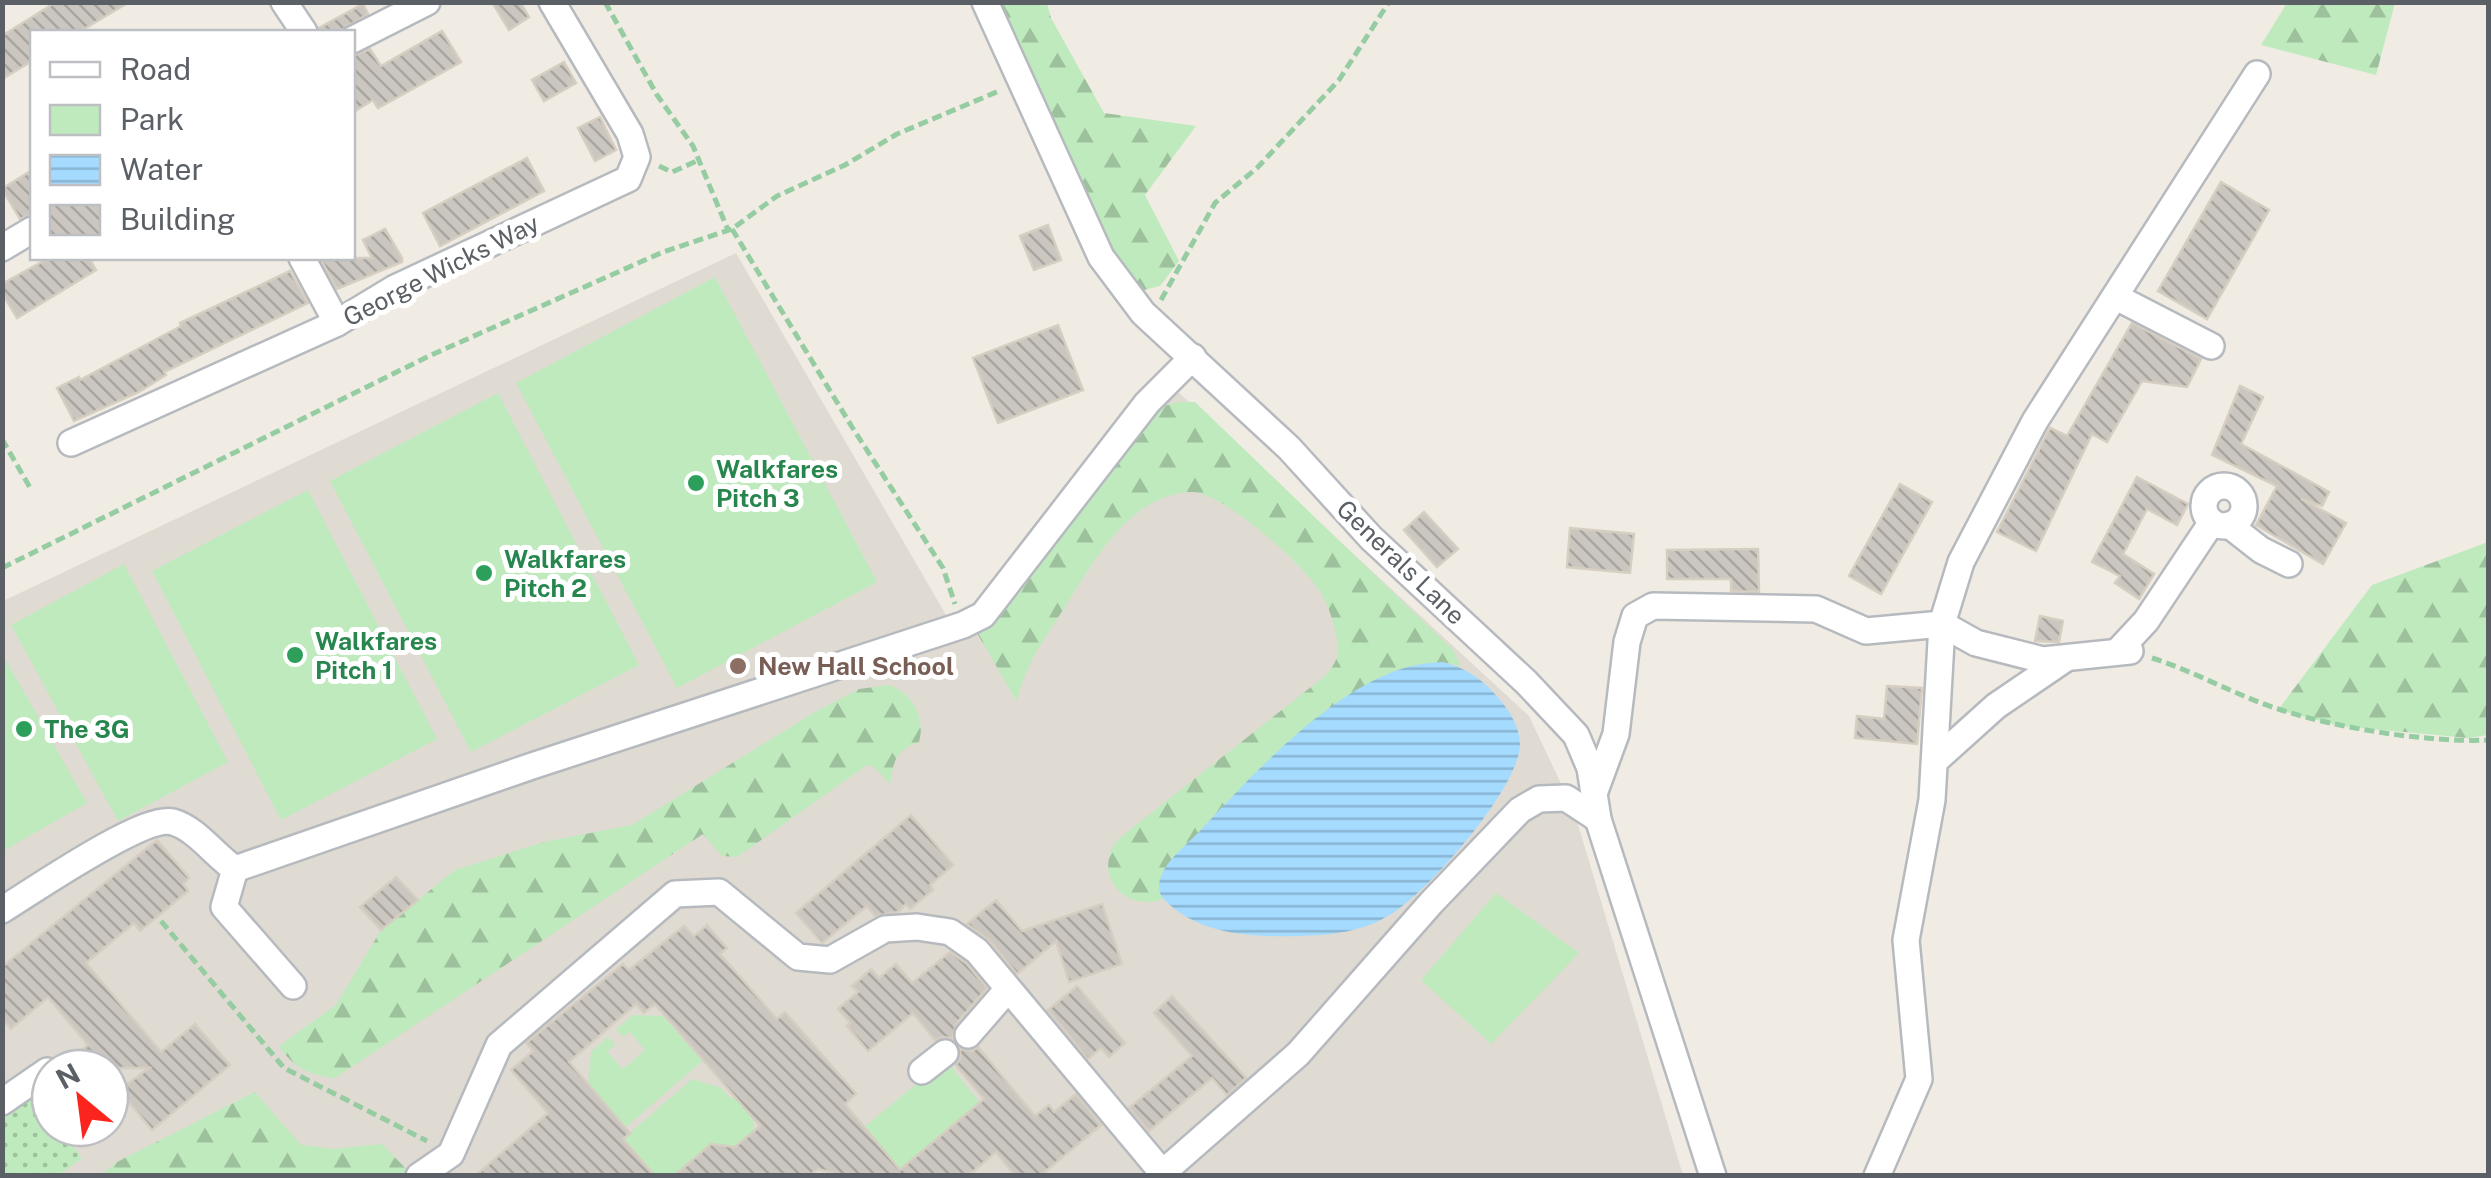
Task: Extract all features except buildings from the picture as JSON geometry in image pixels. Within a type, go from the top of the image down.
[{"type":"street","points":[[284,2],[303,30]]},
{"type":"street","points":[[355,38],[427,2]]},
{"type":"street","points":[[552,2],[630,134],[638,157]]},
{"type":"street","name":"Generals Lane","points":[[985,2],[1101,257],[1147,317],[1289,448],[1371,538],[1526,682],[1576,734],[1590,768],[1596,807],[1713,1176]]},
{"type":"street","points":[[1877,1176],[1920,1080],[1906,940],[1932,800],[1942,624],[1961,562],[2036,421],[2257,74]]},
{"type":"street","name":"George Wicks Way","points":[[71,444],[337,323],[395,288],[628,179],[638,157]]},
{"type":"street","points":[[2,248],[30,231]]},
{"type":"street","points":[[303,260],[337,323]]},
{"type":"street","points":[[2116,297],[2211,346]]},
{"type":"street","points":[[235,869],[736,697],[962,625],[982,615],[1148,402],[1193,357]]},
{"type":"street","points":[[419,1176],[452,1154],[499,1045],[676,894],[719,892],[798,957],[830,960],[886,929],[916,927],[950,932],[977,951],[1160,1173],[1298,1054],[1431,903],[1520,810],[1539,799],[1566,798],[1596,807],[1616,734],[1634,616],[1653,606],[1816,610],[1866,631],[1942,624],[1976,643],[2006,652],[2044,660],[2065,659],[2124,651],[2221,523],[2289,564]]},
{"type":"street","points":[[1996,706],[2006,652]]},
{"type":"street","points":[[1936,760],[1996,706],[2065,659]]},
{"type":"street","points":[[2,910],[150,823],[171,821],[188,829],[235,869]]},
{"type":"street","points":[[235,869],[224,907],[293,986]]},
{"type":"street","points":[[968,1035],[1008,990]]},
{"type":"street","points":[[922,1072],[946,1053]]},
{"type":"street","points":[[2,1102],[30,1083]]},
{"type":"path","points":[[605,2],[657,95],[700,160],[730,230],[943,568],[962,625]]},
{"type":"path","points":[[1147,317],[1215,203],[1257,168],[1340,80],[1389,2]]},
{"type":"path","points":[[2,568],[429,356],[663,252],[730,230],[777,196],[844,165],[897,134],[1022,82]]},
{"type":"path","points":[[638,157],[672,172],[700,160]]},
{"type":"path","points":[[2,438],[32,490]]},
{"type":"path","points":[[2124,651],[2182,667],[2278,710],[2338,726],[2488,740]]},
{"type":"path","points":[[161,921],[284,1068],[452,1154]]},
{"type":"shaded area","name":"New Hall School","points":[[736,253],[946,615],[1000,609],[1177,391],[1529,716],[1574,811],[1683,1175],[3,1176],[3,601]]},
{"type":"green space","points":[[997,3],[1047,3],[1051,18],[1104,113],[1196,126],[1145,195],[1179,261],[1160,286],[1144,290],[1115,261]]},
{"type":"green space","points":[[2287,3],[2395,3],[2376,75],[2261,45]]},
{"type":"green space","name":"Walkfares Pitch 3","points":[[715,277],[877,582],[677,688],[516,383]]},
{"type":"green space","name":"Walkfares Pitch 2","points":[[498,393],[639,665],[471,752],[330,481]]},
{"type":"green space","points":[[1178,402],[1195,402],[1453,650],[1461,666],[1442,662],[1229,800],[1174,859],[1159,891],[1163,899],[1151,902],[1129,898],[1114,884],[1108,863],[1113,845],[1328,673],[1337,657],[1338,643],[1320,591],[1260,530],[1220,502],[1189,492],[1151,504],[1106,544],[1040,646],[1017,702],[977,633],[1003,612],[1111,461],[1149,416]]},
{"type":"green space","name":"Walkfares Pitch 1","points":[[308,490],[437,739],[281,820],[152,571]]},
{"type":"green space","points":[[2488,542],[2488,735],[2468,738],[2340,726],[2278,710],[2372,585]]},
{"type":"green space","points":[[124,564],[228,762],[118,821],[11,625]]},
{"type":"green space","name":"The 3G","points":[[3,655],[87,803],[2,851]]},
{"type":"green space","points":[[888,685],[904,693],[915,707],[921,733],[919,742],[897,757],[890,784],[873,766],[867,765],[737,857],[722,856],[703,834],[335,1078],[303,1069],[279,1046],[336,1005],[381,930],[455,870],[544,842],[632,825],[815,712],[859,689]]},
{"type":"green space","points":[[1496,893],[1579,953],[1491,1044],[1421,980]]},
{"type":"green space","points":[[633,1015],[663,1016],[702,1061],[625,1128],[588,1085],[591,1052],[608,1037],[615,1045],[607,1052],[623,1069],[645,1050],[630,1032],[623,1037],[616,1029]]},
{"type":"green space","points":[[946,1060],[980,1103],[901,1169],[896,1164],[890,1168],[864,1127]]},
{"type":"green space","points":[[692,1079],[721,1088],[731,1099],[735,1096],[752,1116],[754,1131],[740,1147],[711,1144],[687,1165],[686,1175],[655,1175],[623,1139]]},
{"type":"green space","points":[[255,1092],[301,1145],[333,1149],[382,1144],[410,1173],[99,1176],[117,1162]]},
{"type":"green space","points":[[30,1095],[30,1148],[75,1148],[82,1158],[59,1175],[3,1175],[2,1115]]},
{"type":"water","points":[[1442,662],[1470,673],[1493,692],[1515,723],[1520,745],[1516,764],[1488,812],[1446,864],[1405,904],[1378,921],[1345,932],[1266,936],[1215,929],[1184,915],[1164,899],[1159,890],[1160,879],[1174,857],[1287,743],[1363,686],[1416,665]]},
{"type":"place","name":"Walkfares Pitch 3","points":[[696,483]]},
{"type":"place","name":"Walkfares Pitch 2","points":[[484,573]]},
{"type":"place","name":"Walkfares Pitch 1","points":[[295,655]]},
{"type":"place","name":"New Hall School","points":[[738,666]]},
{"type":"place","name":"The 3G","points":[[24,729]]}]
